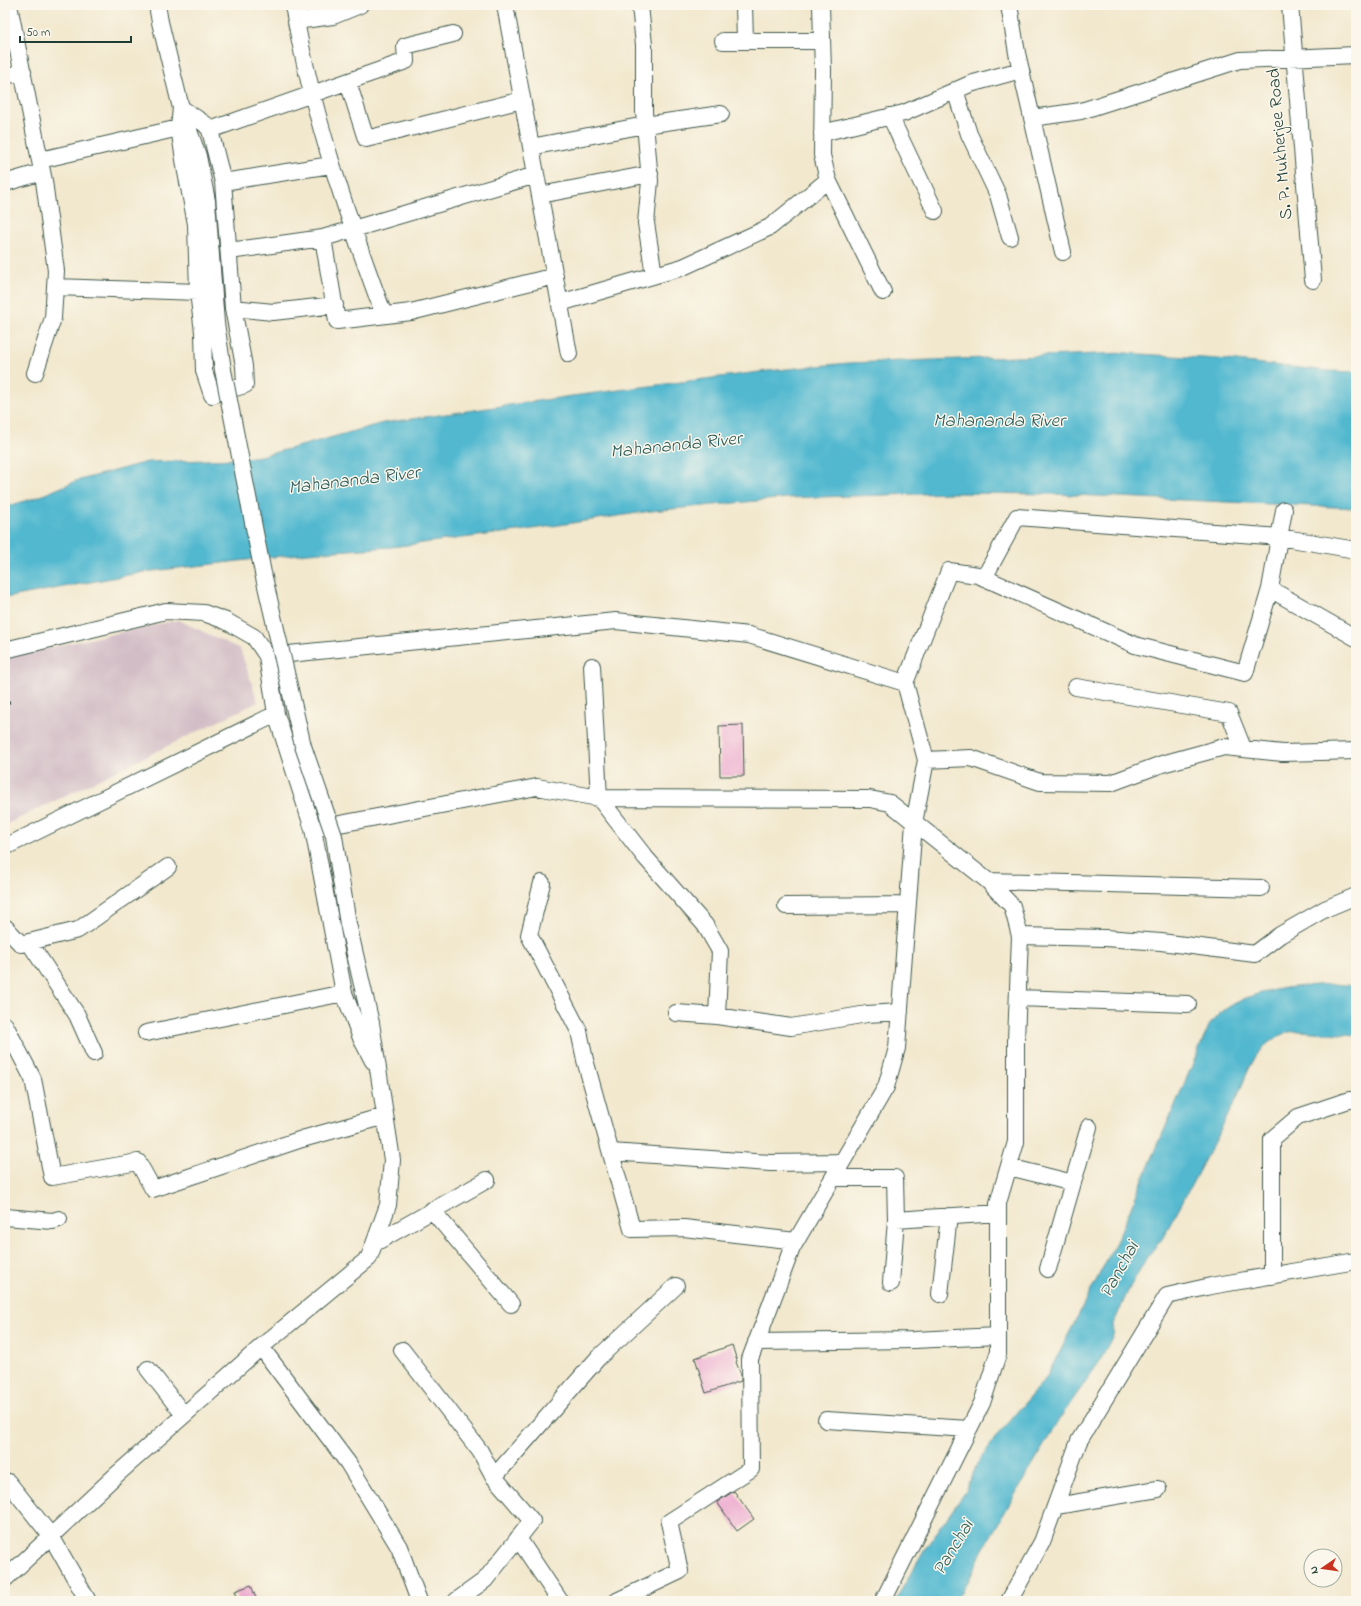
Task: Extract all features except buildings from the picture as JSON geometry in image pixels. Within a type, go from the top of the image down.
[{"type":"street","points":[[9,5],[41,166],[56,271],[53,318],[35,373]]},
{"type":"street","points":[[5,1579],[114,1477],[261,1347],[369,1258],[388,1205],[392,1160],[371,1023],[348,924],[334,836],[301,738],[263,573],[223,370],[216,323],[207,201],[198,156],[181,108],[157,5]]},
{"type":"street","points":[[293,5],[300,46],[331,165],[352,230],[384,315]]},
{"type":"street","points":[[296,21],[333,16],[360,5]]},
{"type":"street","points":[[505,5],[569,354]]},
{"type":"street","points":[[640,5],[644,45],[645,125],[650,174],[646,224],[654,275]]},
{"type":"street","points":[[744,5],[745,41]]},
{"type":"street","points":[[821,5],[822,155],[828,180],[883,292]]},
{"type":"street","points":[[1009,5],[1021,70],[1064,252]]},
{"type":"street","name":"S. P. Mukherjee Road","points":[[1290,5],[1313,280]]},
{"type":"street","points":[[210,130],[406,61],[405,46],[453,34]]},
{"type":"street","points":[[723,41],[822,41]]},
{"type":"street","points":[[1032,118],[1080,111],[1240,60],[1356,55]]},
{"type":"street","points":[[822,133],[904,113],[970,84],[1021,70]]},
{"type":"street","points":[[5,76],[22,72]]},
{"type":"street","points":[[348,82],[366,139],[522,100]]},
{"type":"street","points":[[955,90],[969,134],[998,195],[1010,237]]},
{"type":"street","points":[[181,108],[205,124],[210,130],[223,182],[232,308],[244,366],[245,385],[212,395],[204,371],[203,332],[198,292],[196,224],[179,128],[181,108]]},
{"type":"street","points":[[531,147],[645,125],[720,114]]},
{"type":"street","points":[[890,116],[935,211]]},
{"type":"street","points":[[5,183],[41,166],[179,128]]},
{"type":"street","points":[[223,182],[331,165]]},
{"type":"street","points":[[540,195],[650,174]]},
{"type":"street","points":[[229,251],[323,238],[536,175]]},
{"type":"street","points":[[560,303],[683,267],[770,226],[828,180]]},
{"type":"street","points":[[323,238],[337,322],[411,312],[555,276]]},
{"type":"street","points":[[55,287],[198,292]]},
{"type":"street","points":[[232,308],[273,312],[335,305]]},
{"type":"street","points":[[617,1601],[680,1571],[669,1522],[751,1469],[750,1359],[756,1342],[796,1241],[886,1087],[897,1048],[914,823],[926,760],[905,683],[949,571],[984,578],[1135,645],[1245,673],[1270,589],[1284,510]]},
{"type":"street","points":[[984,578],[1017,517],[1279,537],[1356,550]]},
{"type":"street","points":[[1270,589],[1356,638]]},
{"type":"street","points":[[5,650],[166,611],[204,613],[226,621],[254,637],[267,656],[276,714],[313,829],[344,993],[361,1038],[379,1073]]},
{"type":"street","points":[[267,656],[616,621],[749,635],[905,683]]},
{"type":"street","points":[[592,666],[599,798],[645,857],[705,925],[720,951],[717,1016]]},
{"type":"street","points":[[1076,687],[1229,712],[1243,748]]},
{"type":"street","points":[[5,847],[276,714]]},
{"type":"street","points":[[926,760],[971,758],[1040,782],[1111,783],[1162,764],[1224,747],[1283,753],[1356,752]]},
{"type":"street","points":[[313,829],[537,787],[599,798],[870,799],[890,803],[988,882],[1012,906],[1020,936],[1016,1041],[1016,1142],[998,1202],[998,1354],[982,1403],[883,1601]]},
{"type":"street","points":[[5,927],[21,944],[78,930],[168,867]]},
{"type":"street","points":[[988,882],[1261,888]]},
{"type":"street","points":[[542,883],[529,935],[579,1031],[585,1060],[632,1229],[684,1228],[796,1241]]},
{"type":"street","points":[[1020,936],[1106,938],[1161,942],[1255,954],[1280,935],[1325,908],[1356,896]]},
{"type":"street","points":[[786,906],[908,905]]},
{"type":"street","points":[[29,942],[77,1015],[94,1053]]},
{"type":"street","points":[[146,1033],[344,993]]},
{"type":"street","points":[[1018,998],[1188,1004]]},
{"type":"street","points":[[676,1014],[717,1016],[791,1027],[867,1014],[900,1012]]},
{"type":"street","points":[[5,1025],[33,1079],[52,1177],[138,1162],[153,1189],[302,1139],[385,1116]]},
{"type":"street","points":[[1272,1276],[1272,1139],[1298,1117],[1349,1100],[1356,1100]]},
{"type":"street","points":[[1048,1269],[1089,1127]]},
{"type":"street","points":[[611,1152],[770,1162],[842,1162]]},
{"type":"street","points":[[1009,1168],[1073,1183]]},
{"type":"street","points":[[833,1178],[895,1178],[896,1220],[891,1283]]},
{"type":"street","points":[[375,1243],[487,1180]]},
{"type":"street","points":[[432,1210],[511,1304]]},
{"type":"street","points":[[896,1220],[998,1213]]},
{"type":"street","points":[[940,1294],[949,1216]]},
{"type":"street","points":[[5,1217],[53,1220],[59,1219]]},
{"type":"street","points":[[1009,1601],[1042,1542],[1079,1441],[1167,1296],[1211,1286],[1356,1261]]},
{"type":"street","points":[[494,1477],[598,1358],[676,1286]]},
{"type":"street","points":[[756,1342],[914,1340],[998,1336]]},
{"type":"street","points":[[261,1347],[348,1463],[399,1547],[419,1601]]},
{"type":"street","points":[[402,1350],[480,1451],[494,1477],[532,1521],[485,1580],[456,1601]]},
{"type":"street","points":[[148,1369],[184,1415]]},
{"type":"street","points":[[826,1420],[969,1429]]},
{"type":"street","points":[[5,1481],[8,1482],[51,1536],[88,1601]]},
{"type":"street","points":[[1056,1506],[1158,1489]]},
{"type":"street","points":[[518,1538],[560,1601]]},
{"type":"shaded area","points":[[178,620],[240,649],[258,702],[5,825],[5,657]]},
{"type":"water","name":"Mahananda River","points":[[1126,353],[1218,359],[1328,371],[1356,372],[1356,508],[1053,494],[952,493],[787,498],[651,511],[526,530],[391,547],[308,553],[144,572],[5,598],[5,507],[38,497],[76,481],[147,462],[237,459],[260,456],[383,423],[572,396],[767,371],[848,363]]},
{"type":"water","name":"Panchai","points":[[1334,984],[1356,986],[1356,1035],[1300,1031],[1289,1032],[1268,1043],[1256,1056],[1235,1102],[1184,1199],[1162,1239],[1147,1257],[1129,1289],[1113,1325],[1114,1333],[1100,1361],[1060,1418],[982,1551],[969,1580],[955,1601],[895,1601],[924,1550],[966,1491],[977,1464],[999,1433],[1046,1378],[1117,1240],[1209,1026],[1220,1013],[1234,1004],[1261,993],[1290,987]]},
{"type":"railway","points":[[5,703],[10,702]]}]
